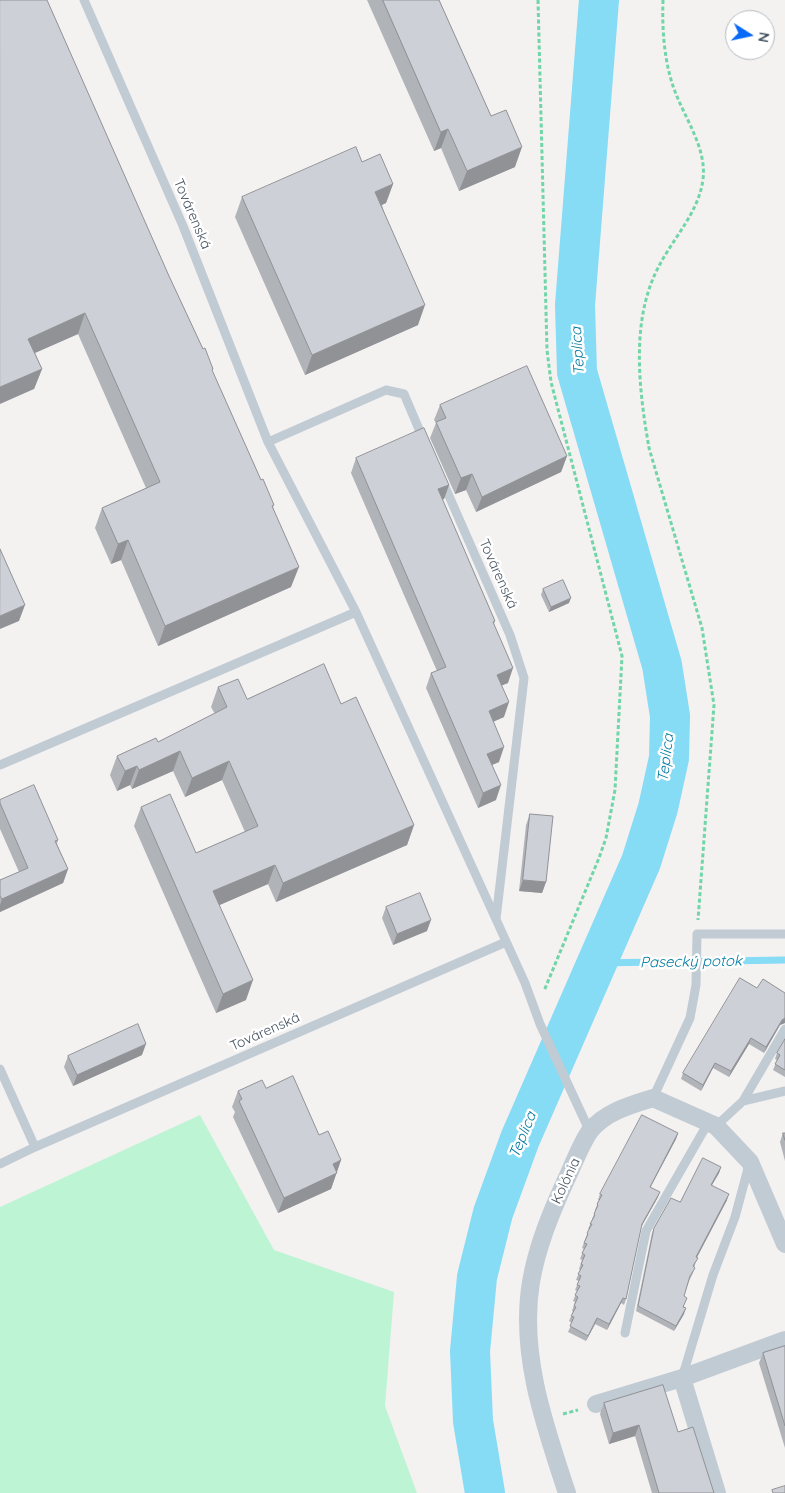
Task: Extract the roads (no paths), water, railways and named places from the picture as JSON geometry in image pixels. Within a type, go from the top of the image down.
[{"type":"street","points":[[653,1098],[712,1124],[750,1162],[784,1236]]},
{"type":"street","name":"Kolónia","points":[[567,1493],[537,1394],[530,1354],[529,1309],[531,1284],[543,1234],[552,1210],[590,1132],[603,1118],[625,1106],[653,1098]]},
{"type":"street","points":[[596,1404],[682,1378],[785,1340]]},
{"type":"street","points":[[682,1378],[716,1493]]},
{"type":"lane","name":"Továrenská","points":[[84,0],[183,226],[268,442],[356,612],[525,983],[540,1024],[590,1132]]},
{"type":"lane","points":[[268,442],[386,390],[404,394],[427,447]]},
{"type":"lane","name":"Továrenská","points":[[439,474],[510,635],[524,678],[496,920]]},
{"type":"lane","points":[[0,765],[356,612]]},
{"type":"lane","points":[[653,1098],[690,1018],[696,985],[697,934],[785,934]]},
{"type":"lane","name":"Továrenská","points":[[0,1164],[35,1147],[506,942]]},
{"type":"lane","points":[[625,1333],[646,1231],[712,1124],[743,1101],[785,1029]]},
{"type":"lane","points":[[0,1068],[35,1147]]},
{"type":"lane","points":[[743,1101],[785,1091]]},
{"type":"lane","points":[[682,1378],[713,1275],[735,1217],[750,1162]]},
{"type":"waterway","name":"Teplica","points":[[485,1493],[473,1421],[470,1351],[477,1277],[493,1213],[520,1139],[641,862],[658,808],[669,758],[670,716],[662,665],[577,372],[575,305],[599,0]]},
{"type":"waterway","name":"Pasecký potok","points":[[597,963],[785,960]]}]
